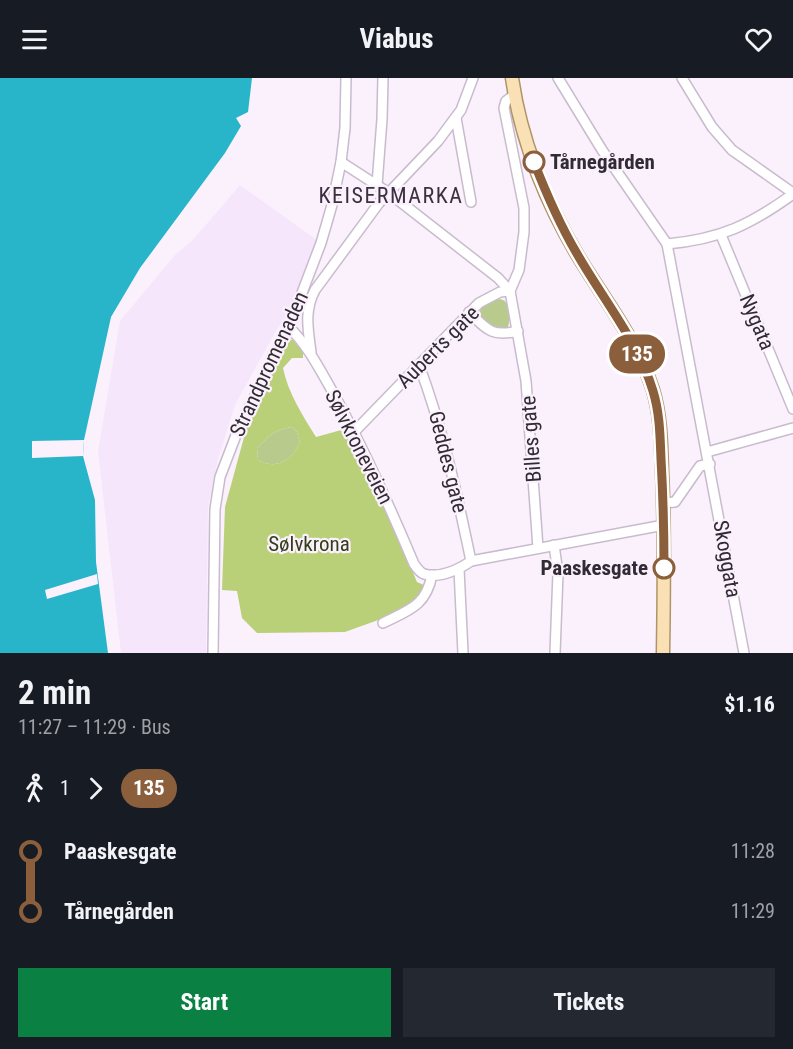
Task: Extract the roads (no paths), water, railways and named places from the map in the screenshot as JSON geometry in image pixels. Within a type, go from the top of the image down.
[{"type":"main road","points":[[512,78],[514,95],[526,139],[552,205],[576,253],[631,341],[653,390],[659,414],[664,525],[663,653]]},
{"type":"street","name":"Strandpromenaden","points":[[213,653],[215,508],[220,477],[238,430],[289,327],[321,243],[341,162],[345,128],[345,78]]},
{"type":"street","points":[[377,185],[383,78]]},
{"type":"street","points":[[311,355],[306,318],[310,299],[389,193],[438,141],[456,118],[473,78]]},
{"type":"street","points":[[558,78],[602,150],[667,244],[698,241],[721,235],[772,210],[793,194],[732,150],[712,127],[682,78]]},
{"type":"street","points":[[341,162],[389,193],[464,251],[510,291],[519,270],[524,232],[524,208],[504,108],[506,101],[514,95]]},
{"type":"street","points":[[456,118],[471,202]]},
{"type":"street","name":"Nygata","points":[[721,235],[793,409]]},
{"type":"street","name":"Skoggata","points":[[667,244],[744,653]]},
{"type":"street","name":"Auberts gate","points":[[354,432],[469,312],[492,296],[510,291]]},
{"type":"street","name":"Billes gate","points":[[510,291],[526,381],[538,548]]},
{"type":"street","points":[[469,312],[495,334],[518,331]]},
{"type":"street","name":"Sølvkroneveien","points":[[289,327],[311,355],[354,432],[414,564],[421,572],[432,575]]},
{"type":"street","name":"Geddes gate","points":[[419,365],[436,411],[451,466],[471,561]]},
{"type":"street","points":[[707,452],[793,429]]},
{"type":"street","points":[[663,503],[675,502],[700,466],[710,464]]},
{"type":"street","points":[[383,623],[420,602],[429,591],[432,575],[459,569],[471,561],[664,525]]},
{"type":"street","points":[[554,545],[558,573],[555,653]]},
{"type":"street","points":[[459,569],[463,653]]},
{"type":"water","points":[[0,78],[252,78],[248,112],[236,118],[241,126],[225,153],[140,268],[111,317],[84,440],[83,456],[95,500],[96,562],[108,653],[0,653]]},
{"type":"place","name":"Tårnegården","points":[[534,162]]},
{"type":"place","name":"Paaskesgate","points":[[664,568]]},
{"type":"district","name":"KEISERMARKA","points":[[391,195]]},
{"type":"park label","name":"Sølvkrona","points":[[309,544]]}]
